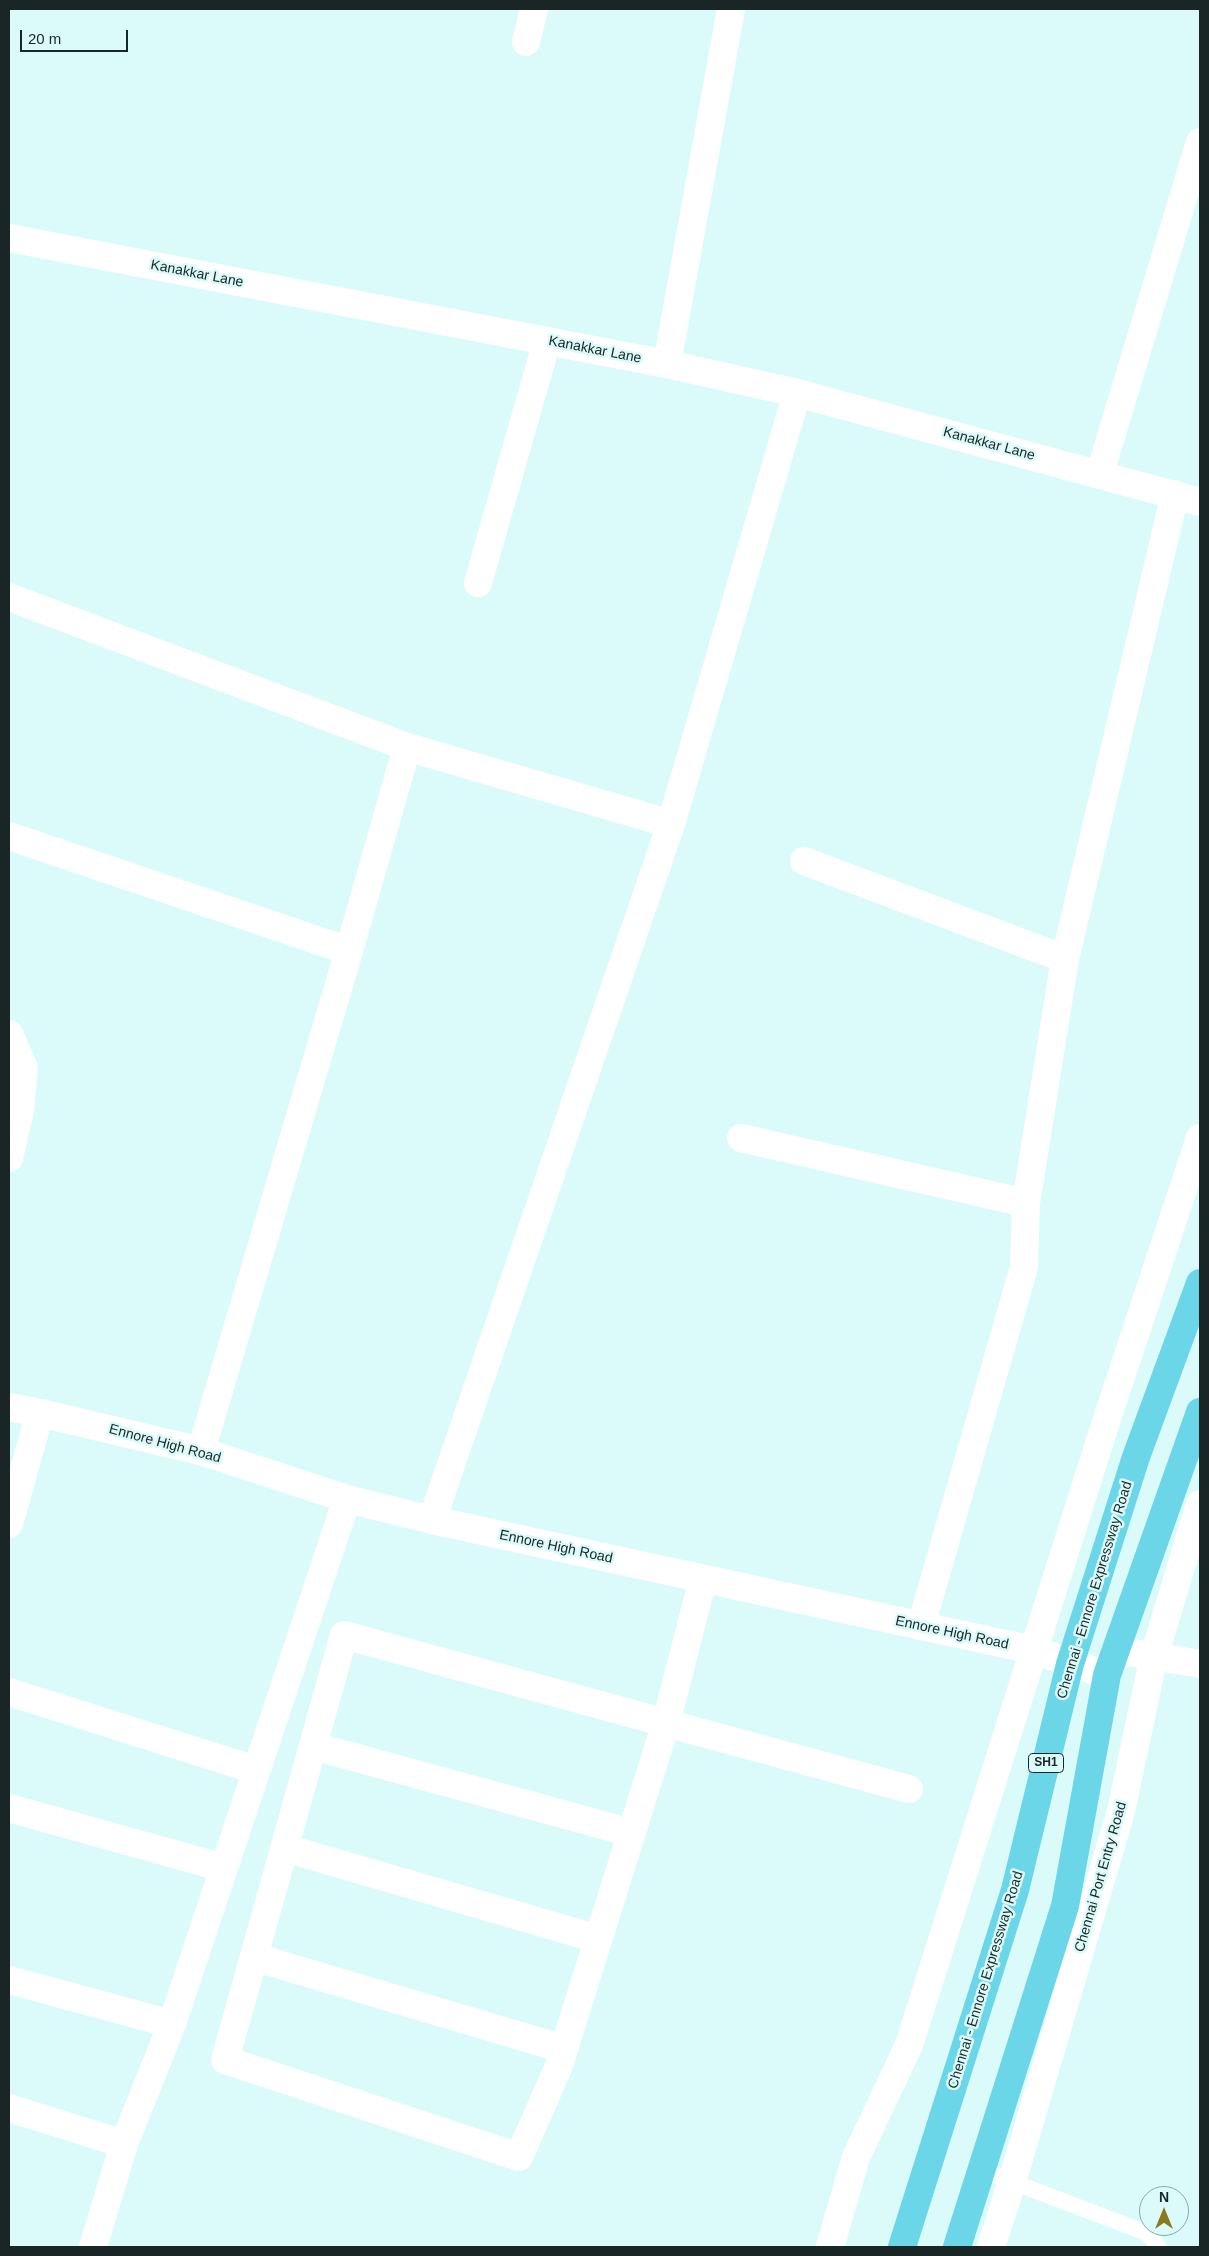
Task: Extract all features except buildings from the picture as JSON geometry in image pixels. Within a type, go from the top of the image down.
[{"type":"main road","name":"Chennai - Ennore Expressway Road","points":[[902,2247],[1015,1890],[1070,1664],[1136,1457],[1200,1283]]},
{"type":"main road","points":[[957,2247],[1065,1906],[1111,1663],[1200,1412]]},
{"type":"street","points":[[526,42],[534,9]]},
{"type":"street","points":[[667,364],[730,9]]},
{"type":"street","points":[[1100,473],[1200,142]]},
{"type":"street","name":"Kanakkar Lane","points":[[9,238],[667,364],[797,392],[1100,473],[1200,502]]},
{"type":"street","points":[[478,583],[548,341]]},
{"type":"street","points":[[432,1520],[671,824],[797,392]]},
{"type":"street","points":[[920,1626],[1024,1267],[1026,1203],[1065,959],[1175,494]]},
{"type":"street","points":[[9,597],[407,747],[671,824]]},
{"type":"street","points":[[201,1452],[349,951],[407,747]]},
{"type":"street","points":[[9,836],[349,951]]},
{"type":"street","points":[[804,861],[1065,959]]},
{"type":"street","points":[[9,1034],[24,1068],[20,1110],[9,1158]]},
{"type":"street","points":[[741,1138],[1026,1203]]},
{"type":"street","points":[[830,2247],[856,2157],[909,2045],[1104,1428],[1200,1138]]},
{"type":"street","name":"Ennore High Road","points":[[9,1407],[201,1452],[347,1499],[432,1520],[1033,1650],[1070,1664],[1111,1663],[1154,1656],[1200,1664]]},
{"type":"street","points":[[9,1524],[40,1413]]},
{"type":"street","points":[[93,2247],[124,2144],[172,2024],[347,1499]]},
{"type":"street","name":"Chennai Port Entry Road","points":[[991,2247],[1012,2182],[1121,1811],[1154,1656],[1200,1504]]},
{"type":"street","points":[[703,1579],[666,1723],[558,2068],[519,2157],[225,2060],[344,1635],[666,1723],[909,1789]]},
{"type":"street","points":[[9,1692],[256,1770]]},
{"type":"street","points":[[313,1746],[632,1833]]},
{"type":"street","points":[[9,1808],[224,1868]]},
{"type":"street","points":[[284,1848],[598,1939]]},
{"type":"street","points":[[254,1957],[564,2049]]},
{"type":"street","points":[[9,1980],[172,2024]]},
{"type":"street","points":[[9,2108],[124,2144]]},
{"type":"lane","points":[[981,2170],[1146,2233],[1159,2247]]}]
